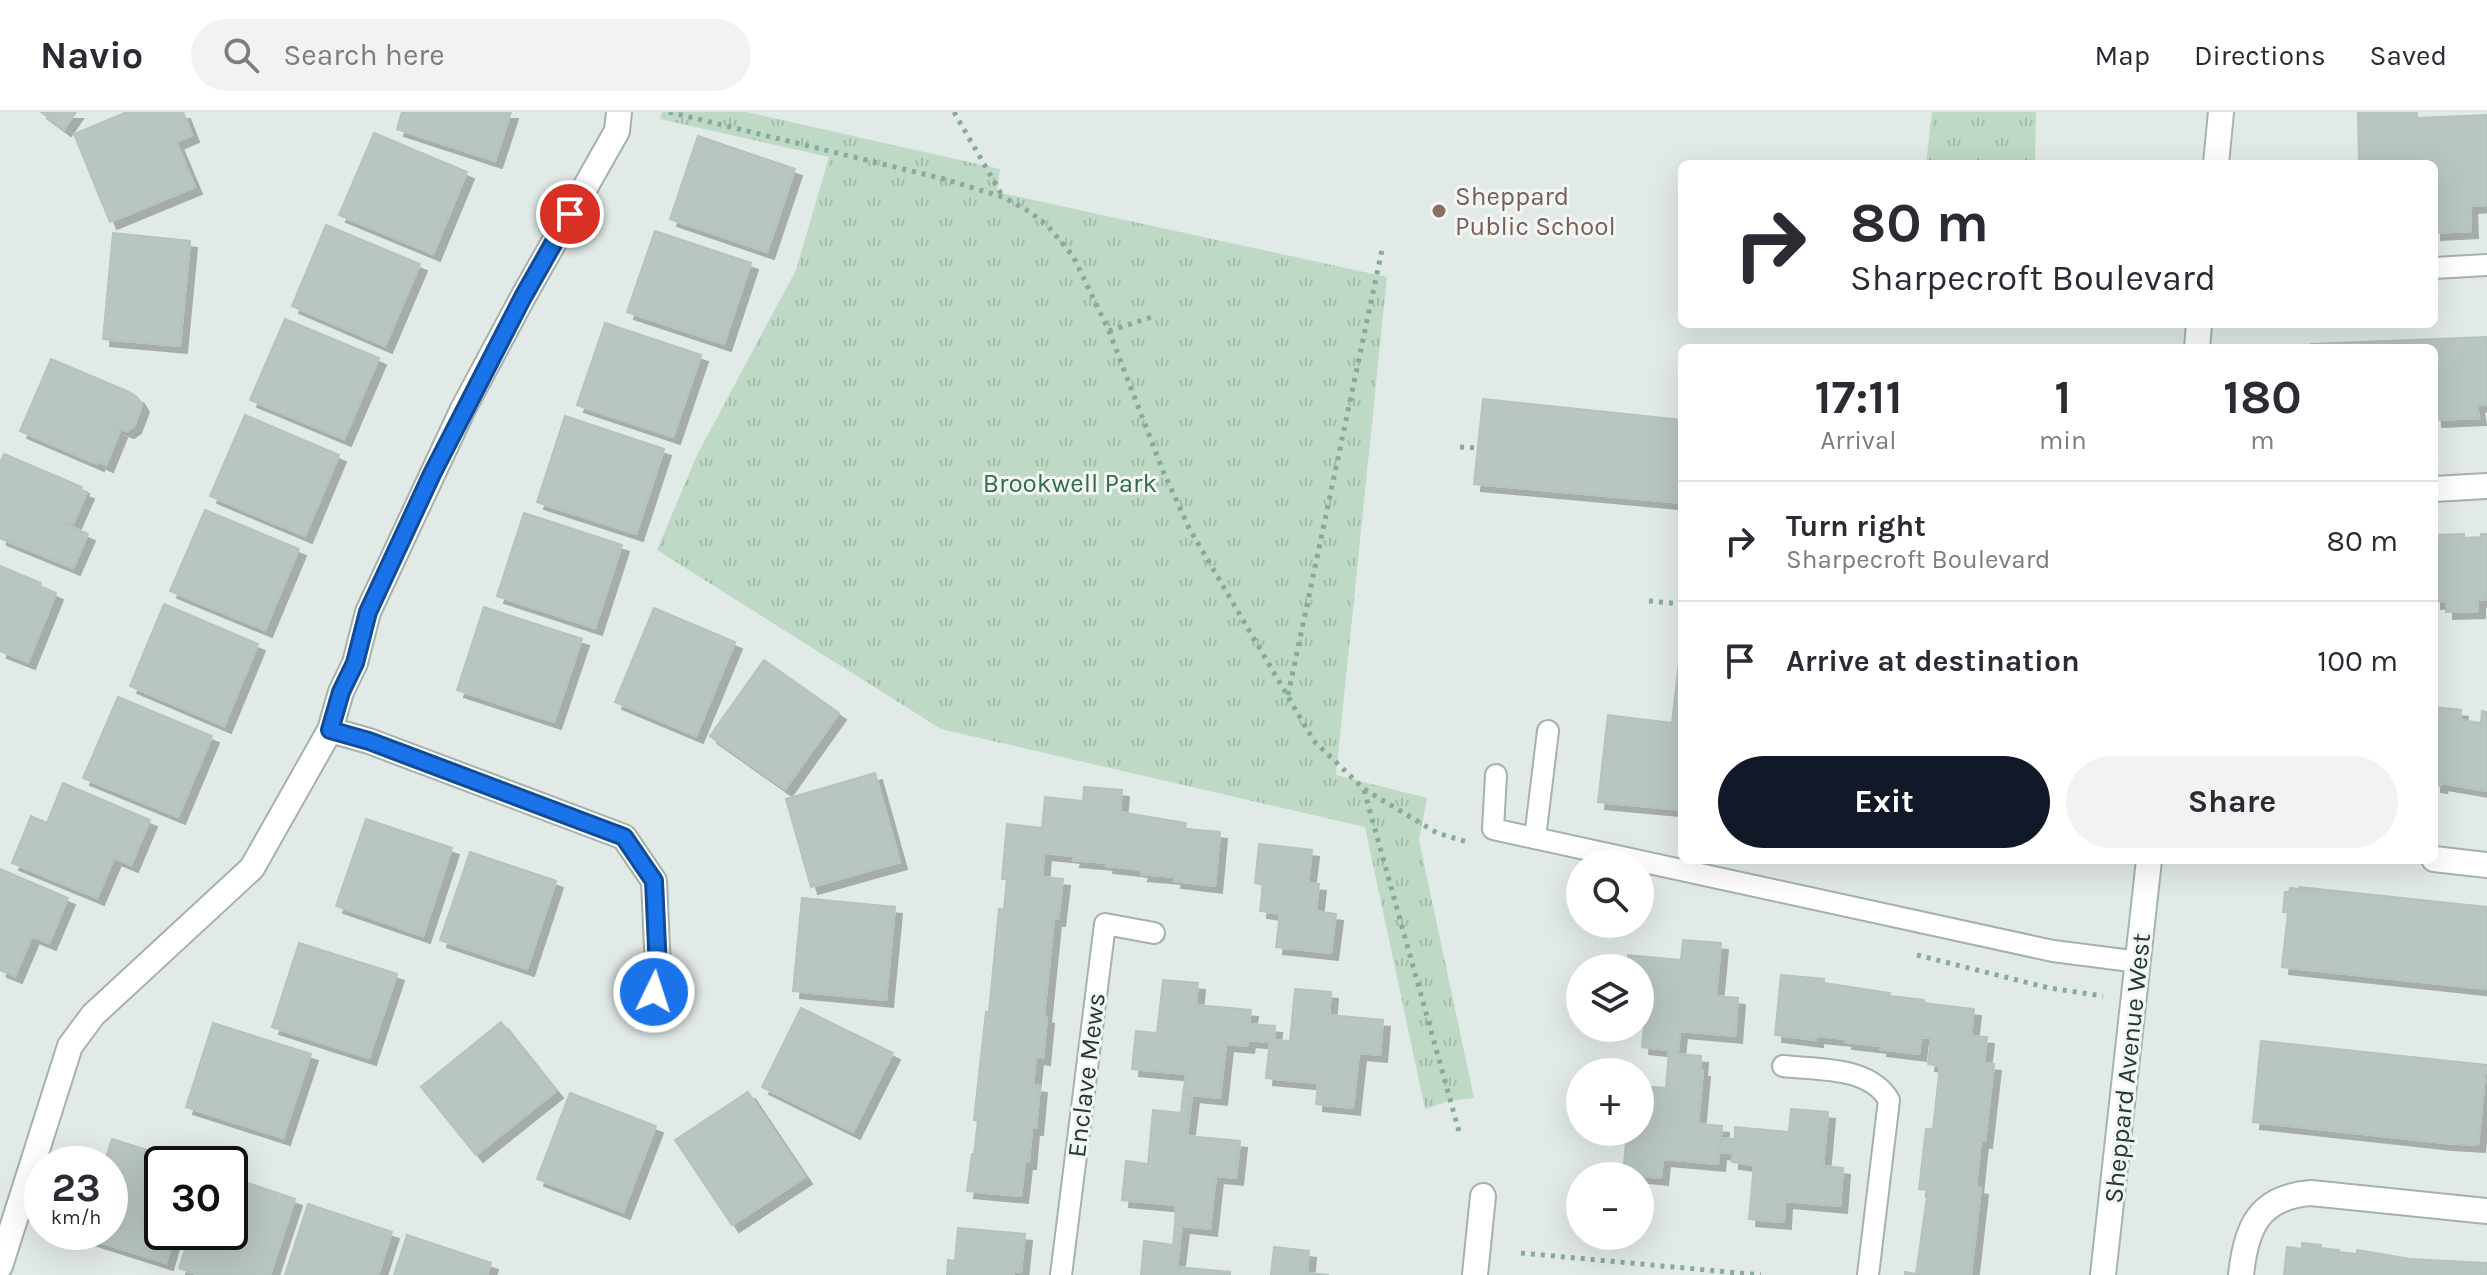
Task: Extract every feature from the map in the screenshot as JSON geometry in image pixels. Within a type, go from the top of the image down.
[{"type":"street","points":[[0,1266],[70,1046],[93,1015],[252,868],[330,730],[341,692],[355,663],[368,612],[432,474],[523,297],[617,131],[619,112]]},
{"type":"street","points":[[2216,160],[2221,112]]},
{"type":"street","points":[[2438,489],[2487,486]]},
{"type":"street","points":[[330,730],[369,741],[624,837],[654,881],[658,969],[654,992]]},
{"type":"street","points":[[2438,859],[2487,865]]},
{"type":"street","name":"Sheppard Avenue West","points":[[2103,1275],[2149,864]]},
{"type":"street","points":[[2241,1275],[2244,1250],[2254,1222],[2263,1211],[2292,1195],[2311,1193],[2487,1211]]},
{"type":"street","points":[[1475,1275],[1483,1196]]},
{"type":"lane","points":[[2438,268],[2487,265]]},
{"type":"lane","points":[[1535,838],[1548,731]]},
{"type":"lane","points":[[1496,775],[1493,829],[2053,951],[2139,962]]},
{"type":"lane","name":"Enclave Mews","points":[[1061,1275],[1105,924],[1154,933]]},
{"type":"lane","points":[[1783,1066],[1856,1075],[1882,1088],[1889,1100],[1868,1275]]},
{"type":"path","points":[[669,112],[944,179],[1003,197],[1047,225],[1068,249],[1109,331],[1163,471],[1189,528],[1314,741],[1364,789],[1437,833],[1473,843]]},
{"type":"path","points":[[954,112],[1003,197]]},
{"type":"path","points":[[1288,696],[1383,245]]},
{"type":"path","points":[[1109,331],[1152,317]]},
{"type":"path","points":[[1460,447],[1478,448]]},
{"type":"path","points":[[1649,601],[1678,604]]},
{"type":"path","points":[[1364,789],[1460,1135]]},
{"type":"path","points":[[1521,1253],[1761,1275]]},
{"type":"green space","name":"Brookwell Park","points":[[662,112],[747,112],[1000,169],[997,192],[1387,277],[1336,775],[1427,798],[1419,840],[1474,1098],[1449,1101],[1425,1109],[1365,827],[941,729],[657,550],[697,455],[796,270],[829,157],[660,119]]},
{"type":"green space","points":[[1932,112],[2036,112],[2035,160],[1926,160]]},
{"type":"building","points":[[41,112],[76,112],[64,129]]},
{"type":"building","points":[[127,112],[183,112],[192,135],[176,142],[195,187],[110,222],[74,134]]},
{"type":"building","points":[[402,112],[511,112],[495,161],[397,129]]},
{"type":"building","points":[[2358,112],[2417,112],[2417,118],[2487,115],[2487,205],[2470,206],[2471,231],[2438,233],[2438,160],[2359,160]]},
{"type":"building","points":[[374,133],[467,172],[433,254],[339,215]]},
{"type":"building","points":[[698,136],[795,169],[767,252],[670,219]]},
{"type":"building","points":[[326,225],[420,264],[385,346],[292,306]]},
{"type":"building","points":[[655,231],[751,263],[724,344],[627,312]]},
{"type":"building","points":[[113,233],[190,241],[180,346],[103,339]]},
{"type":"building","points":[[285,319],[379,358],[344,439],[250,400]]},
{"type":"building","points":[[605,323],[701,355],[673,437],[577,405]]},
{"type":"building","points":[[2487,337],[2487,404],[2477,405],[2479,418],[2438,420],[2438,344],[2311,344]]},
{"type":"building","points":[[51,359],[129,392],[142,405],[134,426],[127,431],[114,426],[120,431],[106,465],[20,431]]},
{"type":"building","points":[[1483,399],[1678,420],[1678,503],[1474,484]]},
{"type":"building","points":[[245,415],[339,455],[305,536],[210,496]]},
{"type":"building","points":[[565,416],[664,449],[636,534],[537,502]]},
{"type":"building","points":[[4,454],[82,487],[81,490],[87,492],[73,524],[67,521],[65,524],[88,534],[73,568],[0,538],[0,463]]},
{"type":"building","points":[[205,510],[299,549],[265,630],[170,591]]},
{"type":"building","points":[[524,513],[622,545],[595,628],[497,596]]},
{"type":"building","points":[[2464,534],[2464,538],[2487,534],[2487,599],[2478,600],[2478,611],[2446,612],[2446,601],[2438,602],[2438,535]]},
{"type":"building","points":[[0,566],[41,583],[40,586],[56,593],[28,662],[0,651]]},
{"type":"building","points":[[164,604],[258,644],[224,726],[130,686]]},
{"type":"building","points":[[484,607],[582,639],[554,722],[457,690]]},
{"type":"building","points":[[654,608],[735,642],[696,736],[615,702]]},
{"type":"building","points":[[764,660],[839,713],[785,789],[710,736]]},
{"type":"building","points":[[1678,670],[1678,810],[1598,802],[1608,715],[1672,723]]},
{"type":"building","points":[[118,697],[212,736],[178,817],[83,778]]},
{"type":"building","points":[[2438,707],[2461,710],[2460,720],[2481,723],[2482,711],[2487,712],[2487,791],[2441,783],[2440,786]]},
{"type":"building","points":[[875,773],[900,862],[811,887],[786,799]]},
{"type":"building","points":[[63,783],[150,820],[131,865],[114,858],[97,898],[12,863],[31,816],[47,823]]},
{"type":"building","points":[[1084,787],[1122,790],[1120,812],[1186,823],[1185,829],[1220,832],[1215,886],[1174,881],[1175,877],[1141,874],[1142,870],[1044,853],[1042,877],[1063,879],[1058,919],[1054,919],[1043,1058],[1036,1057],[1033,1085],[1040,1086],[1029,1162],[1025,1162],[1021,1196],[967,1191],[978,1120],[974,1120],[999,909],[1004,910],[1007,879],[1002,879],[1007,824],[1042,828],[1045,797],[1083,801]]},
{"type":"building","points":[[366,819],[452,848],[423,936],[336,906]]},
{"type":"building","points":[[1259,844],[1312,850],[1308,883],[1319,884],[1316,911],[1336,914],[1331,953],[1276,947],[1280,914],[1260,911],[1263,885],[1255,883]]},
{"type":"building","points":[[470,852],[556,881],[527,969],[440,940]]},
{"type":"building","points":[[0,869],[68,898],[49,943],[32,936],[15,976],[0,970]]},
{"type":"building","points":[[2299,887],[2487,907],[2487,989],[2282,967],[2288,912],[2283,912],[2285,892]]},
{"type":"building","points":[[802,898],[895,907],[886,1000],[793,991]]},
{"type":"building","points":[[1683,940],[1721,943],[1716,996],[1738,998],[1735,1036],[1680,1031],[1678,1051],[1642,1047],[1642,1042],[1654,1042],[1654,957],[1681,960]]},
{"type":"building","points":[[299,943],[397,974],[369,1058],[272,1027]]},
{"type":"building","points":[[1781,975],[1824,979],[1824,983],[1890,993],[1889,996],[1924,1000],[1924,1003],[1974,1009],[1971,1036],[1987,1037],[1984,1063],[1994,1064],[1985,1141],[1981,1140],[1976,1187],[1981,1188],[1971,1275],[1905,1275],[1905,1272],[1916,1274],[1928,1190],[1919,1189],[1926,1129],[1933,1129],[1940,1066],[1928,1064],[1931,1038],[1921,1037],[1919,1054],[1845,1042],[1846,1039],[1816,1036],[1816,1040],[1775,1035]]},
{"type":"building","points":[[1163,980],[1198,983],[1196,1005],[1251,1010],[1249,1024],[1275,1026],[1274,1040],[1269,1042],[1248,1040],[1247,1046],[1226,1044],[1220,1098],[1183,1094],[1186,1074],[1132,1069],[1136,1031],[1157,1033]]},
{"type":"building","points":[[1295,989],[1331,992],[1329,1015],[1383,1020],[1380,1055],[1359,1053],[1353,1108],[1316,1104],[1318,1083],[1266,1078],[1270,1040],[1290,1041]]},
{"type":"building","points":[[801,1008],[893,1053],[853,1132],[762,1087]]},
{"type":"building","points":[[501,1022],[556,1091],[476,1155],[421,1087]]},
{"type":"building","points":[[213,1023],[311,1054],[283,1138],[186,1107]]},
{"type":"building","points":[[2261,1041],[2486,1065],[2478,1145],[2253,1122]]},
{"type":"building","points":[[1669,1050],[1678,1051],[1677,1054],[1701,1056],[1700,1070],[1703,1070],[1698,1124],[1722,1126],[1718,1164],[1663,1159],[1661,1178],[1654,1177],[1654,1162],[1624,1162],[1626,1146],[1654,1146],[1654,1087],[1666,1088]]},
{"type":"building","points":[[748,1092],[805,1177],[732,1225],[675,1140]]},
{"type":"building","points":[[570,1093],[656,1126],[623,1212],[537,1179]]},
{"type":"building","points":[[1183,1094],[1192,1095],[1187,1136],[1240,1141],[1236,1178],[1216,1176],[1210,1229],[1175,1225],[1176,1205],[1122,1200],[1126,1161],[1148,1164],[1153,1110],[1181,1113]]},
{"type":"building","points":[[1791,1109],[1828,1112],[1823,1166],[1843,1168],[1840,1206],[1785,1201],[1784,1222],[1749,1219],[1754,1165],[1732,1162],[1732,1153],[1719,1152],[1721,1138],[1735,1139],[1735,1127],[1789,1132]]},
{"type":"building","points":[[112,1139],[144,1149],[144,1250],[170,1250],[166,1263],[125,1250],[128,1250],[128,1146],[110,1146]]},
{"type":"building","points":[[248,1183],[295,1199],[270,1275],[200,1275],[179,1268],[185,1250],[248,1250]]},
{"type":"building","points":[[308,1204],[392,1232],[378,1275],[285,1275]]},
{"type":"building","points":[[1175,1225],[1182,1226],[1177,1267],[1230,1272],[1230,1275],[1141,1275],[1144,1241],[1173,1245]]},
{"type":"building","points":[[958,1228],[1025,1234],[1021,1272],[1014,1271],[1014,1275],[947,1275],[948,1260],[955,1261]]},
{"type":"building","points":[[407,1235],[491,1263],[487,1275],[394,1275]]},
{"type":"building","points":[[2302,1243],[2321,1245],[2321,1248],[2338,1252],[2357,1254],[2357,1250],[2410,1259],[2487,1263],[2487,1275],[2284,1275],[2287,1247],[2302,1249]]},
{"type":"building","points":[[1274,1247],[1309,1251],[1307,1273],[1329,1275],[1271,1275]]},
{"type":"place","name":"Sheppard Public School","points":[[1439,211]]},
{"type":"route","points":[[570,214],[463,409],[432,474],[368,612],[355,663],[341,692],[330,730],[369,741],[624,837],[654,881],[658,969],[654,992]]}]
